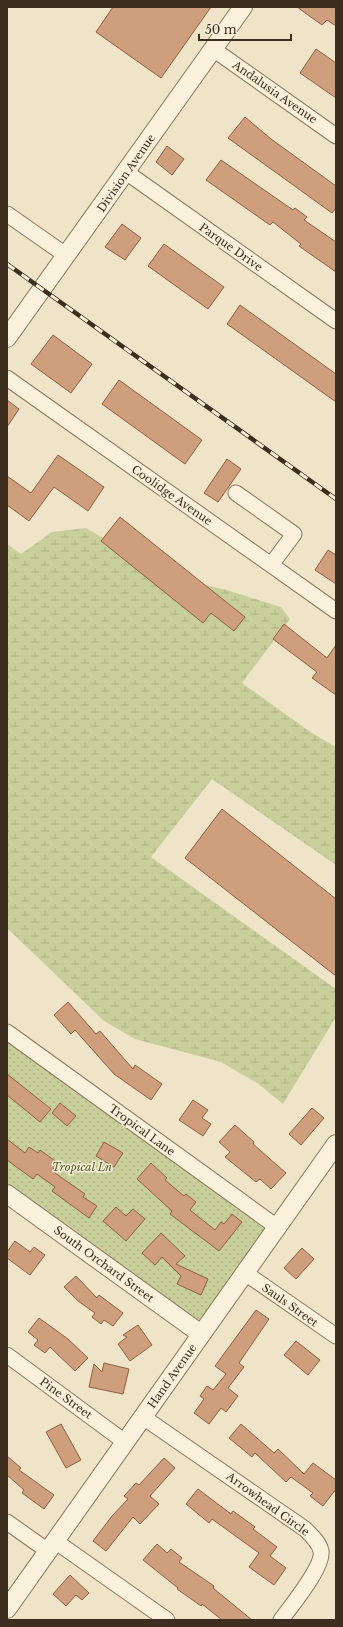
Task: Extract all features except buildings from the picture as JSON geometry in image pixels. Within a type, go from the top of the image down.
[{"type":"street","name":"Division Avenue","points":[[7,338],[243,7]]},
{"type":"street","name":"Andalusia Avenue","points":[[213,49],[336,136]]},
{"type":"street","name":"Parque Drive","points":[[126,172],[336,321]]},
{"type":"street","points":[[7,214],[66,256]]},
{"type":"street","name":"Coolidge Avenue","points":[[7,378],[336,611]]},
{"type":"street","points":[[236,493],[294,534],[271,565]]},
{"type":"street","name":"Tropical Lane","points":[[7,1032],[277,1227]]},
{"type":"street","name":"Hand Avenue","points":[[7,1609],[336,1144]]},
{"type":"street","name":"South Orchard Street","points":[[7,1194],[201,1334]]},
{"type":"street","name":"Sauls Street","points":[[245,1273],[336,1336]]},
{"type":"street","name":"Pine Street","points":[[7,1355],[125,1442]]},
{"type":"street","name":"Arrowhead Circle","points":[[143,1416],[305,1529],[315,1539],[321,1552],[320,1562],[312,1577],[281,1620]]},
{"type":"street","points":[[7,1522],[51,1546],[167,1620]]},
{"type":"green space","points":[[86,528],[116,546],[152,573],[227,590],[281,607],[290,619],[242,683],[312,733],[336,747],[336,865],[212,779],[151,857],[336,989],[336,1017],[283,1104],[257,1083],[221,1062],[135,1039],[104,1021],[7,928],[7,544],[21,554],[52,532]]},
{"type":"green space","name":"Tropical Ln","points":[[7,1040],[267,1229],[199,1325],[7,1186]]},
{"type":"railway","points":[[7,264],[336,499]]}]
